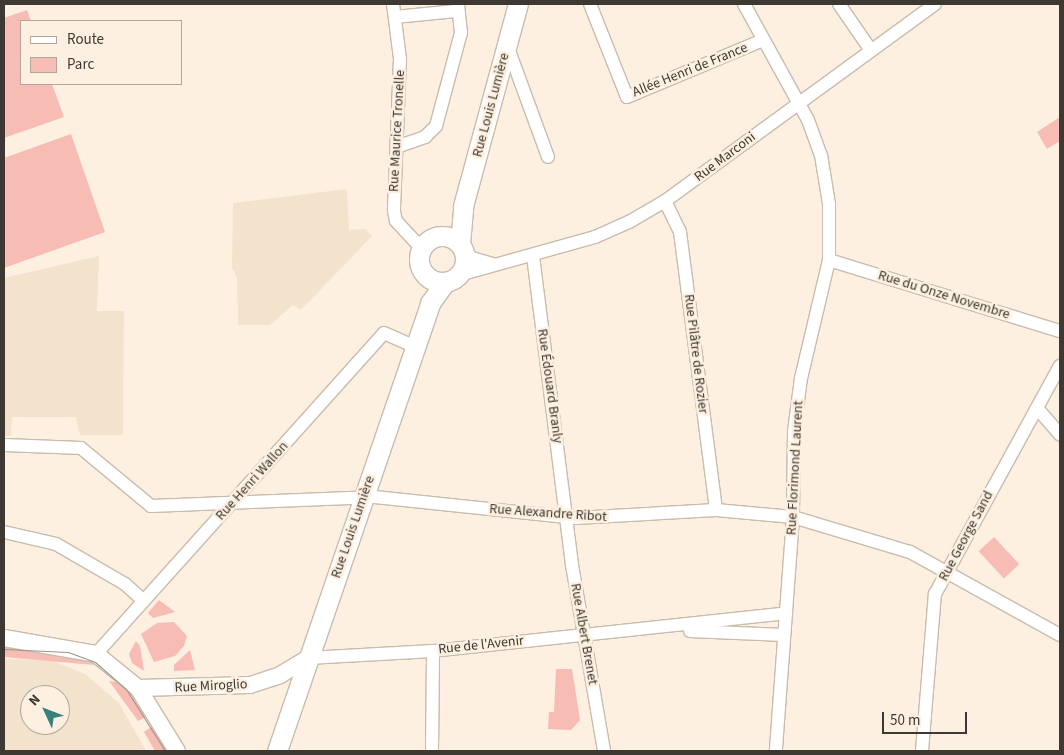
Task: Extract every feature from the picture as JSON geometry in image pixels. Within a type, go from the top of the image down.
[{"type":"main road","name":"Rue Louis Lumière","points":[[277,751],[430,303],[463,250],[463,206],[518,4]]},
{"type":"main road","name":"Rue Louis Lumière","points":[[441,236],[463,206]]},
{"type":"main road","points":[[444,278],[419,264],[422,248],[441,236],[463,250]]},
{"type":"street","name":"Rue Maurice Tronelle","points":[[393,4],[400,59],[396,222],[422,248]]},
{"type":"street","name":"Allée Henri de France","points":[[590,4],[627,97],[761,41]]},
{"type":"street","name":"Rue Florimond Laurent","points":[[744,4],[761,41],[796,104],[821,155],[829,204],[829,260],[801,378],[794,431],[793,517],[776,751]]},
{"type":"street","name":"Rue Marconi","points":[[444,278],[493,264],[533,256],[595,237],[664,202],[870,49],[935,4]]},
{"type":"street","points":[[844,6],[870,49]]},
{"type":"street","points":[[395,17],[457,7],[461,33],[436,126],[425,137],[399,146]]},
{"type":"street","points":[[507,45],[548,157]]},
{"type":"street","name":"Rue Pilâtre de Rozier","points":[[664,202],[680,232],[716,510]]},
{"type":"street","name":"Rue Marconi","points":[[463,250],[493,264]]},
{"type":"street","name":"Rue Édouard Branly","points":[[533,256],[568,517]]},
{"type":"street","name":"Rue du Onze Novembre","points":[[829,260],[1060,331]]},
{"type":"street","name":"Rue Henri Wallon","points":[[96,654],[384,333],[415,347]]},
{"type":"street","name":"Rue George Sand","points":[[922,751],[930,619],[946,569],[1060,366]]},
{"type":"street","points":[[1037,408],[1060,434]]},
{"type":"street","name":"Rue Alexandre Ribot","points":[[4,445],[81,448],[151,506],[231,505],[363,499],[568,517],[716,510],[793,517],[873,537],[946,569],[1060,635]]},
{"type":"street","name":"Rue Albert Brenet","points":[[568,517],[604,751]]},
{"type":"street","points":[[4,532],[56,544],[125,584],[144,601]]},
{"type":"street","name":"Rue de l'Avenir","points":[[308,658],[433,650],[585,634],[655,629],[786,613]]},
{"type":"street","name":"Rue de l'Avenir","points":[[655,629],[784,635]]},
{"type":"street","points":[[4,638],[96,654],[138,688],[177,751]]},
{"type":"street","points":[[432,751],[433,650]]},
{"type":"street","name":"Rue Miroglio","points":[[138,688],[250,685],[280,675],[308,658]]},
{"type":"shaded area","points":[[347,189],[349,230],[365,229],[372,236],[301,310],[293,305],[270,325],[238,325],[237,277],[232,268],[233,203]]},
{"type":"shaded area","points":[[99,256],[97,311],[124,311],[123,435],[80,435],[76,417],[12,417],[11,436],[4,436],[4,278]]},
{"type":"shaded area","points":[[4,659],[51,660],[85,674],[119,703],[146,751],[4,751]]},
{"type":"green space","points":[[27,10],[31,20],[20,20],[20,85],[52,85],[64,117],[4,138],[4,18]]},
{"type":"green space","points":[[1060,117],[1060,141],[1047,149],[1037,132]]},
{"type":"green space","points":[[71,134],[105,232],[4,268],[4,158]]},
{"type":"green space","points":[[994,537],[1019,564],[1004,578],[979,551]]},
{"type":"green space","points":[[159,600],[175,612],[153,618],[148,613]]},
{"type":"green space","points":[[174,622],[187,636],[184,646],[175,656],[154,662],[141,634],[157,623]]},
{"type":"green space","points":[[4,641],[44,645],[106,666],[4,657]]},
{"type":"green space","points":[[136,641],[140,646],[144,671],[132,663],[129,654]]},
{"type":"green space","points":[[190,650],[195,670],[174,671],[174,665]]},
{"type":"green space","points":[[556,669],[572,669],[580,720],[571,730],[548,729],[549,712],[554,712]]},
{"type":"green space","points":[[109,681],[128,684],[151,714],[138,721]]},
{"type":"green space","points":[[157,723],[174,751],[155,751],[144,732]]},
{"type":"tram line","points":[[4,649],[68,652],[95,662],[126,689],[165,751]]}]
